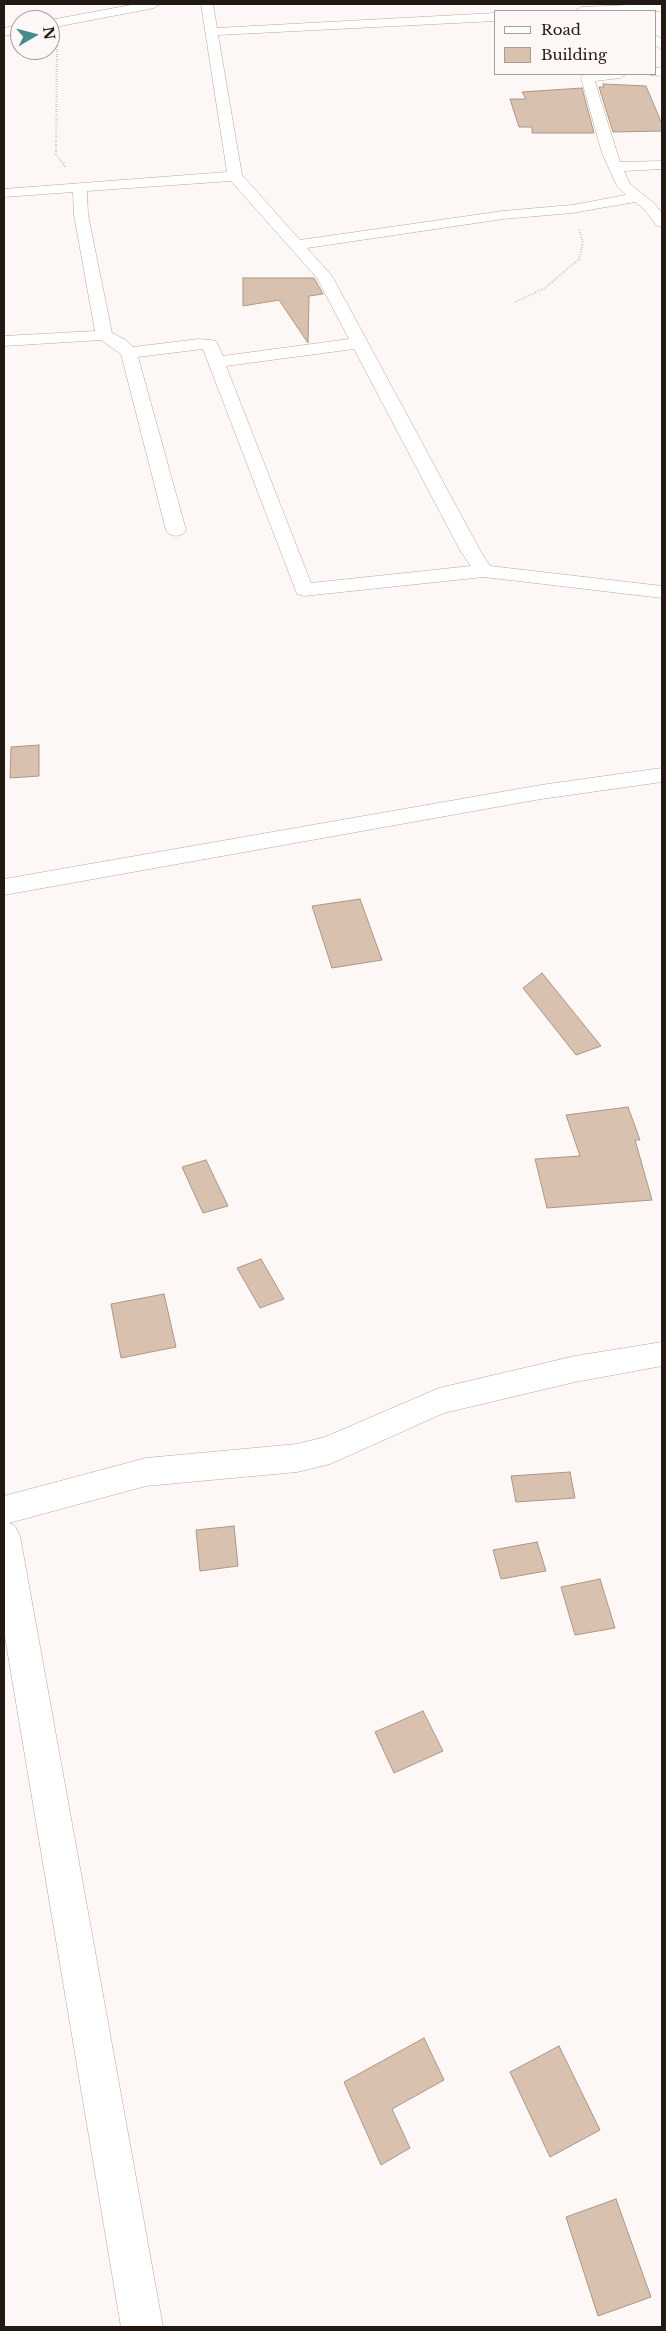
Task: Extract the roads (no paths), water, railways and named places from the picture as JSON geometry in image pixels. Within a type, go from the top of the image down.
[{"type":"street","points":[[60,22],[154,4]]},
{"type":"street","points":[[207,4],[213,32],[234,176],[324,276],[471,552],[484,571]]},
{"type":"street","points":[[594,10],[662,7]]},
{"type":"street","points":[[213,32],[493,17]]},
{"type":"street","points":[[612,75],[588,78],[609,153],[624,186],[649,206],[662,223]]},
{"type":"street","points":[[615,167],[662,165]]},
{"type":"street","points":[[4,193],[234,176]]},
{"type":"street","points":[[80,188],[81,215],[104,335]]},
{"type":"street","points":[[296,245],[494,216],[572,209],[638,197]]},
{"type":"street","points":[[4,341],[104,335],[120,344],[129,353],[176,530]]},
{"type":"street","points":[[217,362],[360,343]]},
{"type":"street","points":[[129,353],[199,344],[210,345],[304,590],[484,571],[662,592]]},
{"type":"street","points":[[4,886],[531,794],[662,775]]},
{"type":"street","points":[[4,1510],[146,1472],[297,1458],[330,1450],[439,1401],[575,1369],[662,1354]]},
{"type":"street","points":[[4,1536],[142,2327]]}]
